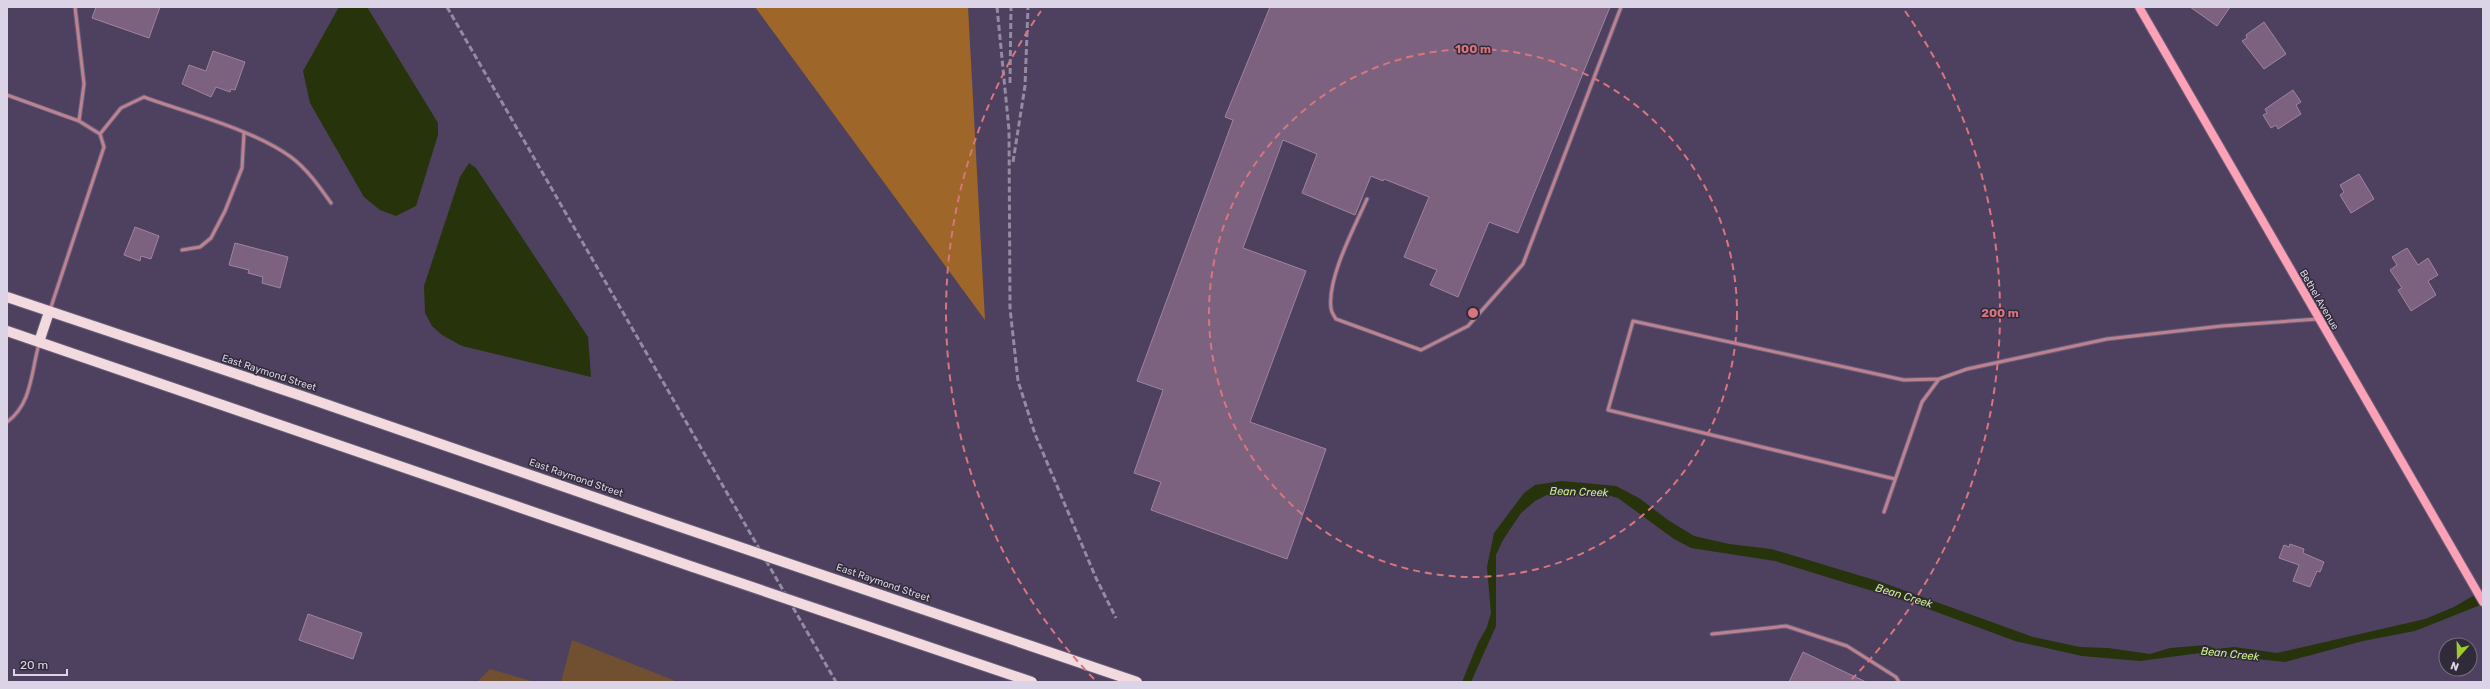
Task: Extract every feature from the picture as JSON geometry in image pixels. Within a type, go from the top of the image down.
[{"type":"main road","name":"East Raymond Street","points":[[7,298],[302,396],[669,523],[1137,682]]},
{"type":"main road","points":[[39,342],[49,312]]},
{"type":"main road","points":[[7,331],[1032,682]]},
{"type":"street","name":"Bethel Avenue","points":[[2139,7],[2483,602]]},
{"type":"lane","points":[[75,7],[84,84],[79,121]]},
{"type":"lane","points":[[1367,199],[1341,258],[1333,288],[1330,309],[1336,319],[1420,350],[1468,326],[1523,264],[1621,7]]},
{"type":"lane","points":[[7,95],[79,121],[100,134],[104,147],[49,312]]},
{"type":"lane","points":[[100,134],[121,108],[144,97],[262,139],[291,157],[311,176],[331,202]]},
{"type":"lane","points":[[182,250],[200,247],[211,238],[225,211],[242,168],[244,133]]},
{"type":"lane","points":[[1895,479],[1608,410],[1633,321],[1904,380],[1939,379],[1967,368],[2108,339],[2192,329],[2318,319]]},
{"type":"lane","points":[[7,422],[18,414],[30,391],[31,372],[39,342]]},
{"type":"lane","points":[[1884,512],[1922,402],[1939,379]]},
{"type":"lane","points":[[1712,634],[1786,626],[1847,646],[1896,677],[1899,682]]},
{"type":"shaded area","points":[[755,7],[968,7],[985,320]]},
{"type":"shaded area","points":[[572,640],[678,682],[561,682]]},
{"type":"shaded area","points":[[490,669],[535,682],[477,682]]},
{"type":"water","points":[[339,7],[367,7],[438,123],[438,135],[416,206],[396,216],[380,210],[364,197],[310,103],[303,71]]},
{"type":"water","points":[[469,163],[476,168],[588,337],[591,377],[462,346],[442,335],[432,326],[425,313],[424,286],[460,177]]},
{"type":"water","name":"Bean Creek","points":[[1562,481],[1616,486],[1639,498],[1668,520],[1694,536],[1729,544],[1771,549],[1881,582],[2033,637],[2080,647],[2108,648],[2150,654],[2170,648],[2206,645],[2216,649],[2234,647],[2277,653],[2425,619],[2454,607],[2483,590],[2483,604],[2415,631],[2363,641],[2285,662],[2200,653],[2140,661],[2082,656],[2015,641],[1915,604],[1775,561],[1691,548],[1674,539],[1618,498],[1604,494],[1549,494],[1535,501],[1521,513],[1503,540],[1496,555],[1496,626],[1471,682],[1462,682],[1478,643],[1487,627],[1491,613],[1487,567],[1494,533],[1524,493],[1535,485]]},
{"type":"building","points":[[96,7],[160,7],[149,38],[92,18]]},
{"type":"building","points":[[1270,7],[1610,7],[1518,233],[1489,222],[1458,297],[1430,285],[1437,270],[1404,257],[1429,197],[1384,179],[1383,181],[1371,176],[1355,215],[1302,193],[1317,154],[1283,140],[1243,248],[1306,271],[1250,422],[1326,449],[1287,559],[1151,510],[1161,482],[1134,473],[1163,390],[1137,381],[1233,120],[1225,117]]},
{"type":"building","points":[[2190,7],[2230,7],[2217,26]]},
{"type":"building","points":[[2264,22],[2286,54],[2264,69],[2242,41],[2247,38],[2246,35]]},
{"type":"building","points":[[213,51],[245,62],[235,90],[231,89],[230,92],[216,87],[211,97],[182,84],[189,65],[206,71]]},
{"type":"building","points":[[2293,90],[2301,102],[2296,105],[2301,114],[2278,129],[2276,125],[2271,128],[2263,115],[2267,113],[2265,109]]},
{"type":"building","points":[[2359,174],[2374,199],[2351,213],[2340,195],[2344,192],[2340,185]]},
{"type":"building","points":[[135,227],[159,236],[151,259],[141,256],[140,261],[124,255]]},
{"type":"building","points":[[235,243],[288,257],[280,288],[262,283],[263,277],[248,273],[249,270],[229,265]]},
{"type":"building","points":[[2407,248],[2418,265],[2428,258],[2438,275],[2428,281],[2436,295],[2411,311],[2398,290],[2402,288],[2390,270],[2397,265],[2392,257]]},
{"type":"building","points":[[2290,544],[2304,549],[2303,553],[2324,562],[2320,572],[2317,571],[2310,587],[2293,581],[2299,565],[2279,558],[2284,545],[2289,547]]},
{"type":"building","points":[[308,614],[362,633],[353,659],[299,640]]},
{"type":"building","points":[[1803,652],[1866,682],[1789,682]]},
{"type":"railway","points":[[447,7],[836,682]]},
{"type":"railway","points":[[997,7],[1009,130],[1010,308],[1018,381],[1035,434],[1096,578],[1116,618]]},
{"type":"railway","points":[[1010,83],[1011,7]]},
{"type":"railway","points":[[1013,162],[1025,86],[1028,7]]}]
